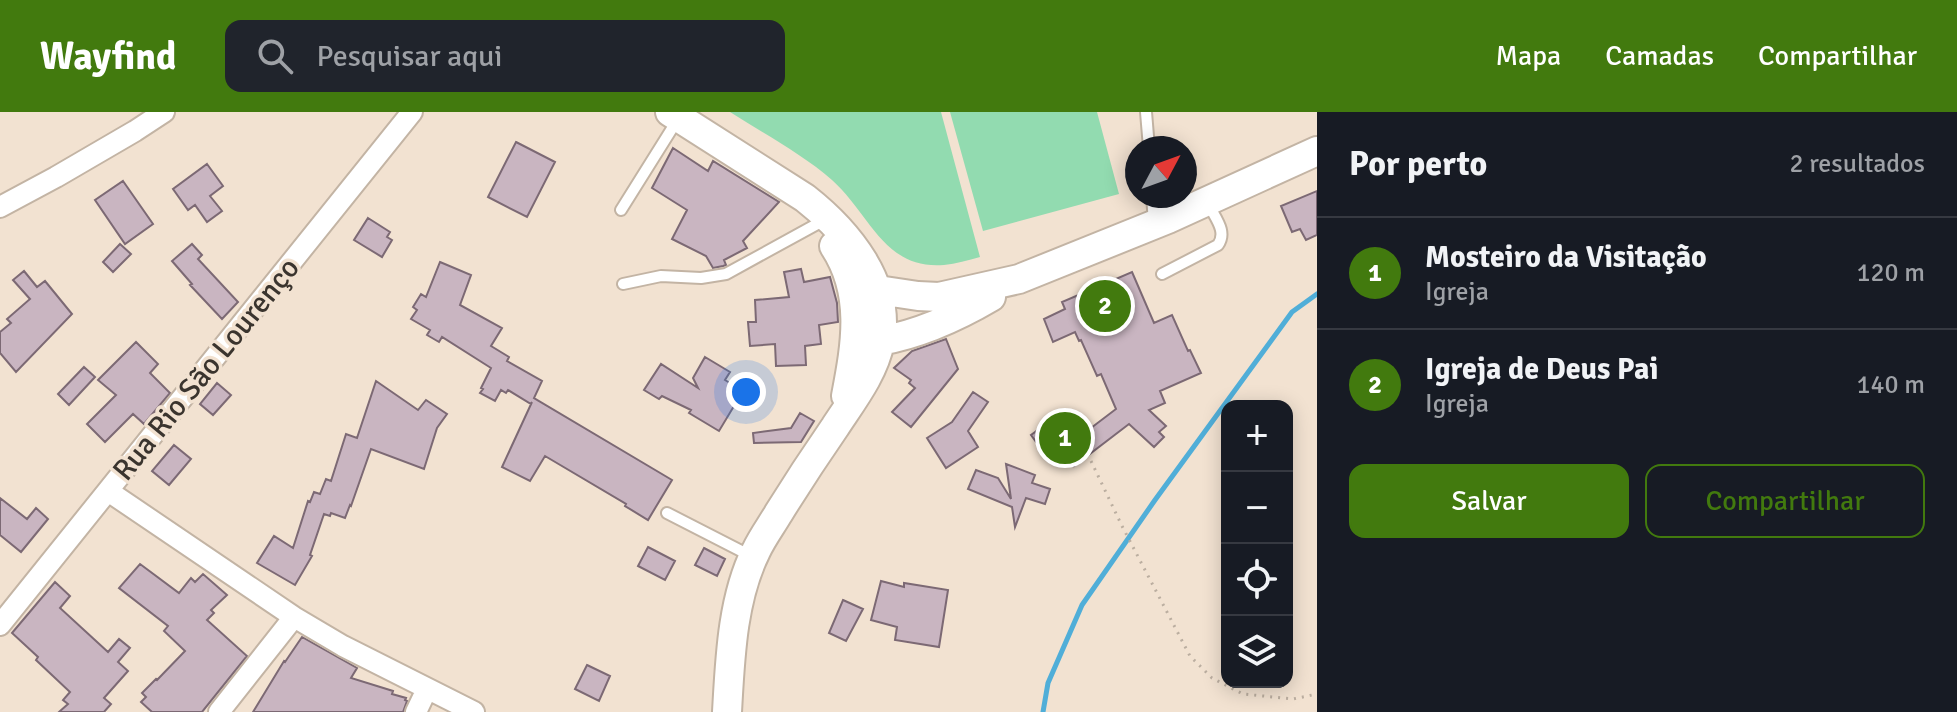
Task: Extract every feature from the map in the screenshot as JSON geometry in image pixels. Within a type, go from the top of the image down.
[{"type":"main road","points":[[674,115],[805,198],[834,223],[849,242],[872,296],[880,341],[869,373],[802,474],[753,557],[736,618],[727,712]]},
{"type":"main road","points":[[872,296],[939,297],[1019,279],[1154,225],[1317,151]]},
{"type":"main road","points":[[805,198],[841,256],[849,275],[872,296],[880,341]]},
{"type":"main road","points":[[880,341],[903,337],[929,327],[982,302],[1019,279]]},
{"type":"main road","points":[[843,415],[872,296]]},
{"type":"street","points":[[0,207],[164,112]]},
{"type":"street","name":"Rua Rio São Lourenço","points":[[0,625],[412,112]]},
{"type":"street","points":[[108,491],[294,617],[343,646],[474,712]]},
{"type":"street","points":[[219,712],[294,617]]},
{"type":"street","points":[[416,712],[427,689]]},
{"type":"lane","points":[[1146,112],[1148,136]]},
{"type":"lane","points":[[621,210],[674,115]]},
{"type":"lane","points":[[1162,274],[1221,242],[1223,232],[1207,202]]},
{"type":"lane","points":[[1153,208],[1154,225]]},
{"type":"lane","points":[[623,284],[661,276],[701,278],[726,274],[819,223]]},
{"type":"lane","points":[[667,513],[753,557]]},
{"type":"path","points":[[1091,461],[1190,656],[1212,678],[1243,694],[1293,699],[1317,694]]},
{"type":"green space","points":[[730,112],[941,112],[980,257],[944,265],[907,259],[880,237],[832,180],[796,153]]},
{"type":"green space","points":[[950,112],[1097,112],[1119,194],[983,231]]},
{"type":"building","points":[[516,142],[555,162],[527,217],[488,197]]},
{"type":"building","points":[[673,148],[708,171],[713,161],[779,202],[743,241],[747,248],[724,260],[726,265],[713,268],[706,256],[672,239],[687,210],[652,188]]},
{"type":"building","points":[[207,164],[223,186],[210,196],[222,211],[207,222],[195,205],[188,210],[173,189]]},
{"type":"building","points":[[123,181],[153,224],[125,244],[95,200]]},
{"type":"building","points":[[1317,191],[1317,235],[1306,240],[1300,229],[1292,232],[1281,206]]},
{"type":"building","points":[[368,218],[390,232],[387,237],[392,240],[382,257],[354,240]]},
{"type":"building","points":[[120,244],[131,254],[113,272],[103,262]]},
{"type":"building","points":[[192,244],[202,255],[198,259],[238,302],[222,319],[172,261]]},
{"type":"building","points":[[440,262],[471,275],[460,305],[502,328],[491,346],[509,357],[507,361],[542,381],[534,398],[672,480],[648,520],[545,456],[530,481],[502,467],[532,402],[508,390],[506,393],[501,390],[495,401],[480,393],[491,368],[442,337],[439,342],[427,335],[430,330],[411,319],[417,310],[413,307],[421,294],[426,297]]},
{"type":"building","points":[[801,269],[804,282],[830,277],[838,322],[819,325],[821,344],[805,346],[806,365],[776,366],[775,344],[750,346],[748,322],[756,322],[755,300],[789,297],[784,272]]},
{"type":"building","points":[[24,271],[37,287],[45,281],[72,314],[16,372],[0,353],[0,332],[11,323],[7,319],[30,299],[13,280]]},
{"type":"building","points":[[1132,272],[1154,323],[1172,315],[1201,373],[1160,391],[1165,403],[1149,410],[1166,426],[1159,432],[1164,437],[1154,447],[1129,424],[1074,466],[1057,444],[1054,447],[1051,443],[1042,450],[1031,435],[1066,410],[1082,432],[1116,409],[1101,374],[1097,376],[1075,332],[1053,342],[1044,319],[1065,309],[1062,302]]},
{"type":"building","points":[[946,339],[958,369],[911,427],[892,412],[915,388],[909,383],[911,380],[894,368],[912,351]]},
{"type":"building","points":[[136,342],[158,364],[150,373],[170,393],[144,424],[133,414],[105,442],[87,424],[116,395],[98,380]]},
{"type":"building","points":[[705,357],[730,372],[725,380],[743,391],[719,431],[689,413],[691,410],[662,396],[659,399],[644,390],[661,364],[698,388],[693,378]]},
{"type":"building","points":[[84,367],[95,377],[69,405],[58,394]]},
{"type":"building","points":[[376,381],[418,410],[426,400],[447,414],[437,428],[424,469],[371,449],[345,518],[324,514],[312,556],[295,585],[257,563],[274,536],[293,548],[308,501],[314,492],[320,494],[326,479],[331,481],[346,434],[357,438]]},
{"type":"building","points":[[217,383],[231,395],[213,415],[200,404]]},
{"type":"building","points":[[973,392],[988,402],[968,431],[978,447],[946,468],[927,438],[952,422]]},
{"type":"building","points":[[800,413],[814,421],[801,442],[754,443],[753,433],[791,428]]},
{"type":"building","points":[[174,445],[191,459],[169,485],[152,471]]},
{"type":"building","points":[[1006,464],[1035,475],[1032,483],[1050,489],[1045,504],[1026,498],[1015,527],[1012,507],[968,489],[976,470],[998,478],[1011,499]]},
{"type":"building","points":[[0,498],[27,519],[36,508],[48,519],[21,552],[0,535]]},
{"type":"building","points":[[648,547],[675,561],[665,580],[638,566]]},
{"type":"building","points":[[704,548],[725,559],[717,576],[695,565]]},
{"type":"building","points":[[140,564],[179,593],[191,578],[195,582],[203,574],[227,595],[211,610],[214,613],[207,620],[247,656],[202,712],[152,712],[141,702],[146,697],[142,693],[185,651],[164,631],[168,626],[119,588]]},
{"type":"building","points":[[881,581],[904,587],[904,583],[948,590],[939,647],[895,640],[897,627],[871,620]]},
{"type":"building","points":[[55,582],[70,596],[60,608],[108,652],[119,639],[130,648],[118,662],[128,671],[104,698],[111,704],[104,712],[59,712],[68,704],[63,700],[70,692],[12,633]]},
{"type":"building","points":[[843,600],[863,609],[846,641],[829,633]]},
{"type":"building","points":[[302,637],[357,668],[351,678],[406,698],[403,712],[253,712]]},
{"type":"building","points":[[587,665],[610,676],[599,701],[575,689]]},
{"type":"waterway","points":[[1043,712],[1048,683],[1082,605],[1292,312],[1317,294]]},
{"type":"place","name":"Igreja de Deus Pai","points":[[1105,306]]},
{"type":"place","name":"Mosteiro da Visitação","points":[[1065,438]]}]
